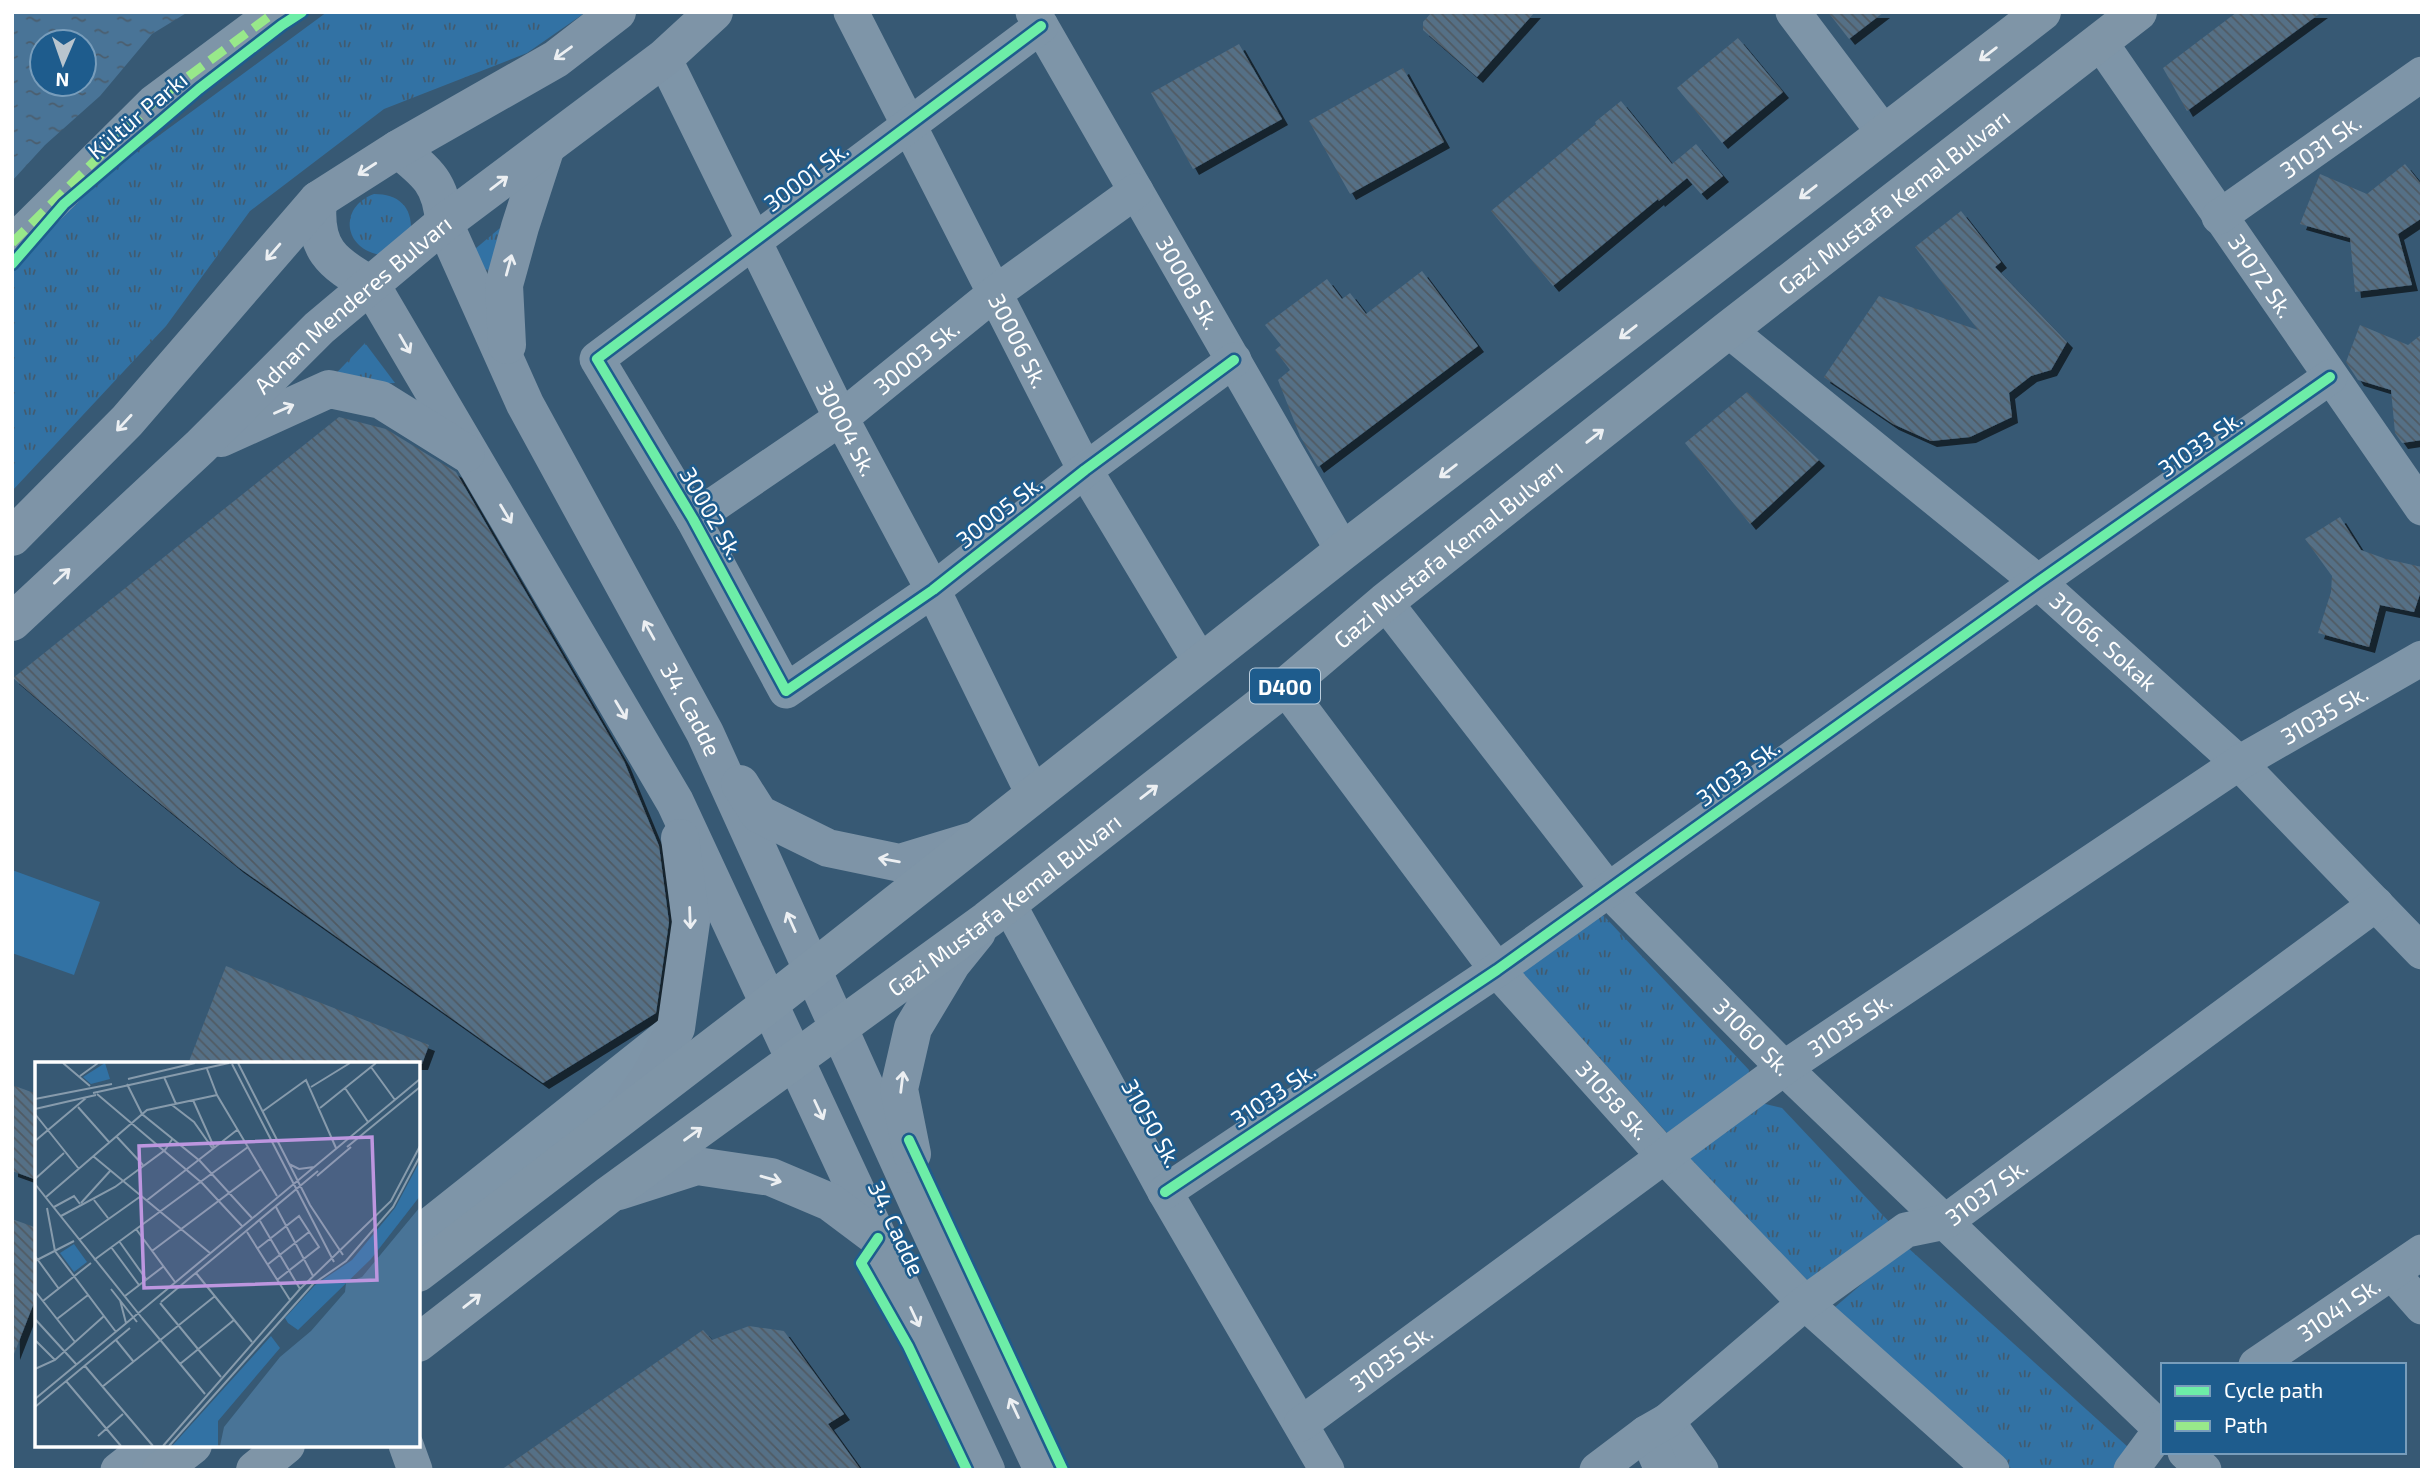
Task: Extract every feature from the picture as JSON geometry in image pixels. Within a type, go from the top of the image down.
[{"type":"highway","points":[[420,1271],[813,970],[1343,551],[2042,12]]},
{"type":"highway","name":"Gazi Mustafa Kemal Bulvarı","points":[[420,1341],[610,1194],[998,912],[1285,687],[1385,602],[1728,330],[2138,12]]},
{"type":"highway","points":[[161,1470],[190,1447]]},
{"type":"highway","points":[[255,1470],[284,1447]]},
{"type":"main road","points":[[12,537],[127,421],[318,200],[398,149],[556,59],[617,12]]},
{"type":"main road","name":"Adnan Menderes Bulvarı","points":[[12,622],[200,447],[319,328],[444,223],[664,58],[714,12]]},
{"type":"main road","points":[[525,404],[506,342],[504,285],[546,147]]},
{"type":"main road","points":[[398,149],[421,166],[435,183],[443,202],[444,223]]},
{"type":"main road","points":[[318,200],[316,221],[320,241],[331,259],[371,285]]},
{"type":"main road","name":"34. Cadde","points":[[444,223],[525,404],[705,733],[926,1221],[1043,1470]]},
{"type":"main road","name":"34. Cadde","points":[[371,285],[675,802],[986,1470]]},
{"type":"main road","points":[[200,447],[329,389],[382,400],[471,456]]},
{"type":"main road","points":[[705,733],[759,814],[828,848],[900,863],[978,839]]},
{"type":"main road","points":[[618,1119],[650,1077],[676,1028],[691,922],[675,802]]},
{"type":"main road","points":[[926,1221],[899,1089],[913,1028],[952,963],[998,912]]},
{"type":"main road","points":[[610,1194],[697,1166],[771,1177],[830,1202],[878,1238]]},
{"type":"street","name":"Kültür Parkı","points":[[12,243],[154,102],[275,12]]},
{"type":"street","name":"30006 Sk.","points":[[851,12],[1085,470],[1200,663]]},
{"type":"street","points":[[1793,12],[1884,132]]},
{"type":"street","name":"30001 Sk.","points":[[597,359],[908,127],[1037,19]]},
{"type":"street","name":"30008 Sk.","points":[[1037,19],[1343,551]]},
{"type":"street","name":"31072 Sk.","points":[[2100,42],[2422,508]]},
{"type":"street","name":"30004 Sk.","points":[[664,58],[841,418],[933,590],[1034,796]]},
{"type":"street","name":"31031 Sk.","points":[[2219,217],[2417,88]]},
{"type":"street","name":"30003 Sk.","points":[[693,519],[841,418],[995,293],[1136,191]]},
{"type":"street","name":"31066. Sokak","points":[[1728,330],[2038,582],[2239,763],[2422,952]]},
{"type":"street","name":"30002 Sk.","points":[[597,359],[693,519],[786,691]]},
{"type":"street","name":"30005 Sk.","points":[[786,691],[933,590],[1085,470],[1234,360]]},
{"type":"street","name":"31033 Sk.","points":[[1165,1192],[1497,970],[2038,582],[2330,377]]},
{"type":"street","name":"31060 Sk.","points":[[1385,602],[1609,891],[1784,1068],[2161,1428]]},
{"type":"street","name":"31035 Sk.","points":[[1301,1424],[1784,1068],[2239,763],[2422,658]]},
{"type":"street","name":"31058 Sk.","points":[[1285,687],[1497,970],[1663,1155],[1805,1303],[1992,1470]]},
{"type":"street","name":"31037 Sk.","points":[[1597,1470],[1656,1427],[1805,1303],[1906,1230],[1945,1222],[2376,904]]},
{"type":"street","name":"31050 Sk.","points":[[998,912],[1327,1470]]},
{"type":"street","points":[[420,1232],[676,1028]]},
{"type":"street","name":"31041 Sk.","points":[[2259,1363],[2422,1252]]},
{"type":"street","points":[[2392,1273],[2422,1307]]},
{"type":"street","points":[[1656,1427],[1662,1470]]},
{"type":"street","points":[[1656,1427],[1701,1470]]},
{"type":"street","points":[[2131,1470],[2161,1430]]},
{"type":"street","points":[[118,1470],[147,1447]]},
{"type":"street","points":[[407,1447],[415,1470]]},
{"type":"street","points":[[2187,1454],[2204,1470]]},
{"type":"green space","points":[[327,12],[586,12],[527,53],[384,109],[250,211],[166,326],[12,491],[12,267],[55,212]]},
{"type":"green space","points":[[374,194],[397,199],[406,208],[411,222],[411,231],[382,255],[359,245],[350,228],[350,218],[355,208],[362,200]]},
{"type":"green space","points":[[512,218],[493,295],[475,249]]},
{"type":"green space","points":[[365,343],[395,383],[325,385]]},
{"type":"green space","points":[[12,870],[100,902],[74,975],[12,953]]},
{"type":"green space","points":[[1604,916],[1749,1070],[1748,1079],[1669,1135],[1519,969],[1588,917]]},
{"type":"green space","points":[[1761,1103],[1782,1108],[1893,1226],[1814,1287],[1685,1156]]},
{"type":"green space","points":[[1906,1246],[2129,1448],[2112,1470],[2013,1470],[1835,1307]]},
{"type":"water","points":[[12,12],[188,12],[152,34],[98,98],[98,28],[28,28],[28,98],[98,98],[45,145],[12,181]]},
{"type":"building","points":[[1432,12],[1535,12],[1477,77],[1423,30],[1423,22]]},
{"type":"building","points":[[1828,12],[1884,12],[1849,39]]},
{"type":"building","points":[[2237,12],[2322,12],[2187,111],[2163,68]]},
{"type":"building","points":[[1738,38],[1783,92],[1722,143],[1677,88]]},
{"type":"building","points":[[1239,44],[1282,119],[1193,169],[1151,93]]},
{"type":"building","points":[[1403,68],[1444,142],[1350,194],[1309,121]]},
{"type":"building","points":[[1621,101],[1672,164],[1696,144],[1723,176],[1701,194],[1687,178],[1553,286],[1491,211]]},
{"type":"building","points":[[2405,164],[2422,185],[2422,218],[2398,234],[2412,285],[2355,292],[2350,238],[2300,224],[2320,174],[2367,194]]},
{"type":"building","points":[[1961,211],[2001,262],[1995,267],[2067,342],[2051,370],[2031,376],[2009,393],[2012,417],[1970,437],[1931,441],[1893,424],[1824,377],[1879,296],[1978,330],[1915,247]]},
{"type":"building","points":[[1422,271],[1478,346],[1318,467],[1300,436],[1278,380],[1290,370],[1275,350],[1281,345],[1265,325],[1327,279],[1342,299],[1350,293],[1366,314]]},
{"type":"building","points":[[2360,325],[2408,345],[2422,334],[2422,440],[2402,443],[2395,433],[2391,390],[2358,380],[2346,362]]},
{"type":"building","points":[[1747,392],[1819,460],[1750,524],[1685,443]]},
{"type":"building","points":[[339,417],[386,429],[456,472],[624,761],[659,846],[669,922],[656,1013],[543,1083],[238,867],[13,678]]},
{"type":"building","points":[[2340,517],[2361,550],[2422,567],[2422,588],[2414,612],[2380,605],[2369,647],[2318,633],[2331,592],[2332,576],[2305,539]]},
{"type":"building","points":[[226,966],[429,1045],[422,1064],[189,1062]]},
{"type":"building","points":[[12,1085],[35,1093],[35,1179],[12,1171]]},
{"type":"building","points":[[12,1219],[35,1227],[35,1300],[14,1354]]},
{"type":"building","points":[[749,1326],[784,1331],[844,1414],[828,1424],[861,1470],[501,1470],[703,1330],[712,1340]]},
{"type":"marked path","points":[[12,243],[154,102],[275,12]]},
{"type":"cycle path","points":[[12,264],[64,204],[199,89],[302,12]]},
{"type":"cycle path","points":[[1041,26],[597,359],[693,519],[786,691],[933,590],[1085,470],[1234,360]]},
{"type":"cycle path","points":[[1165,1192],[1497,970],[2038,582],[2330,377]]},
{"type":"cycle path","points":[[909,1140],[1063,1470]]},
{"type":"cycle path","points":[[878,1238],[861,1263],[908,1346],[967,1470]]}]
